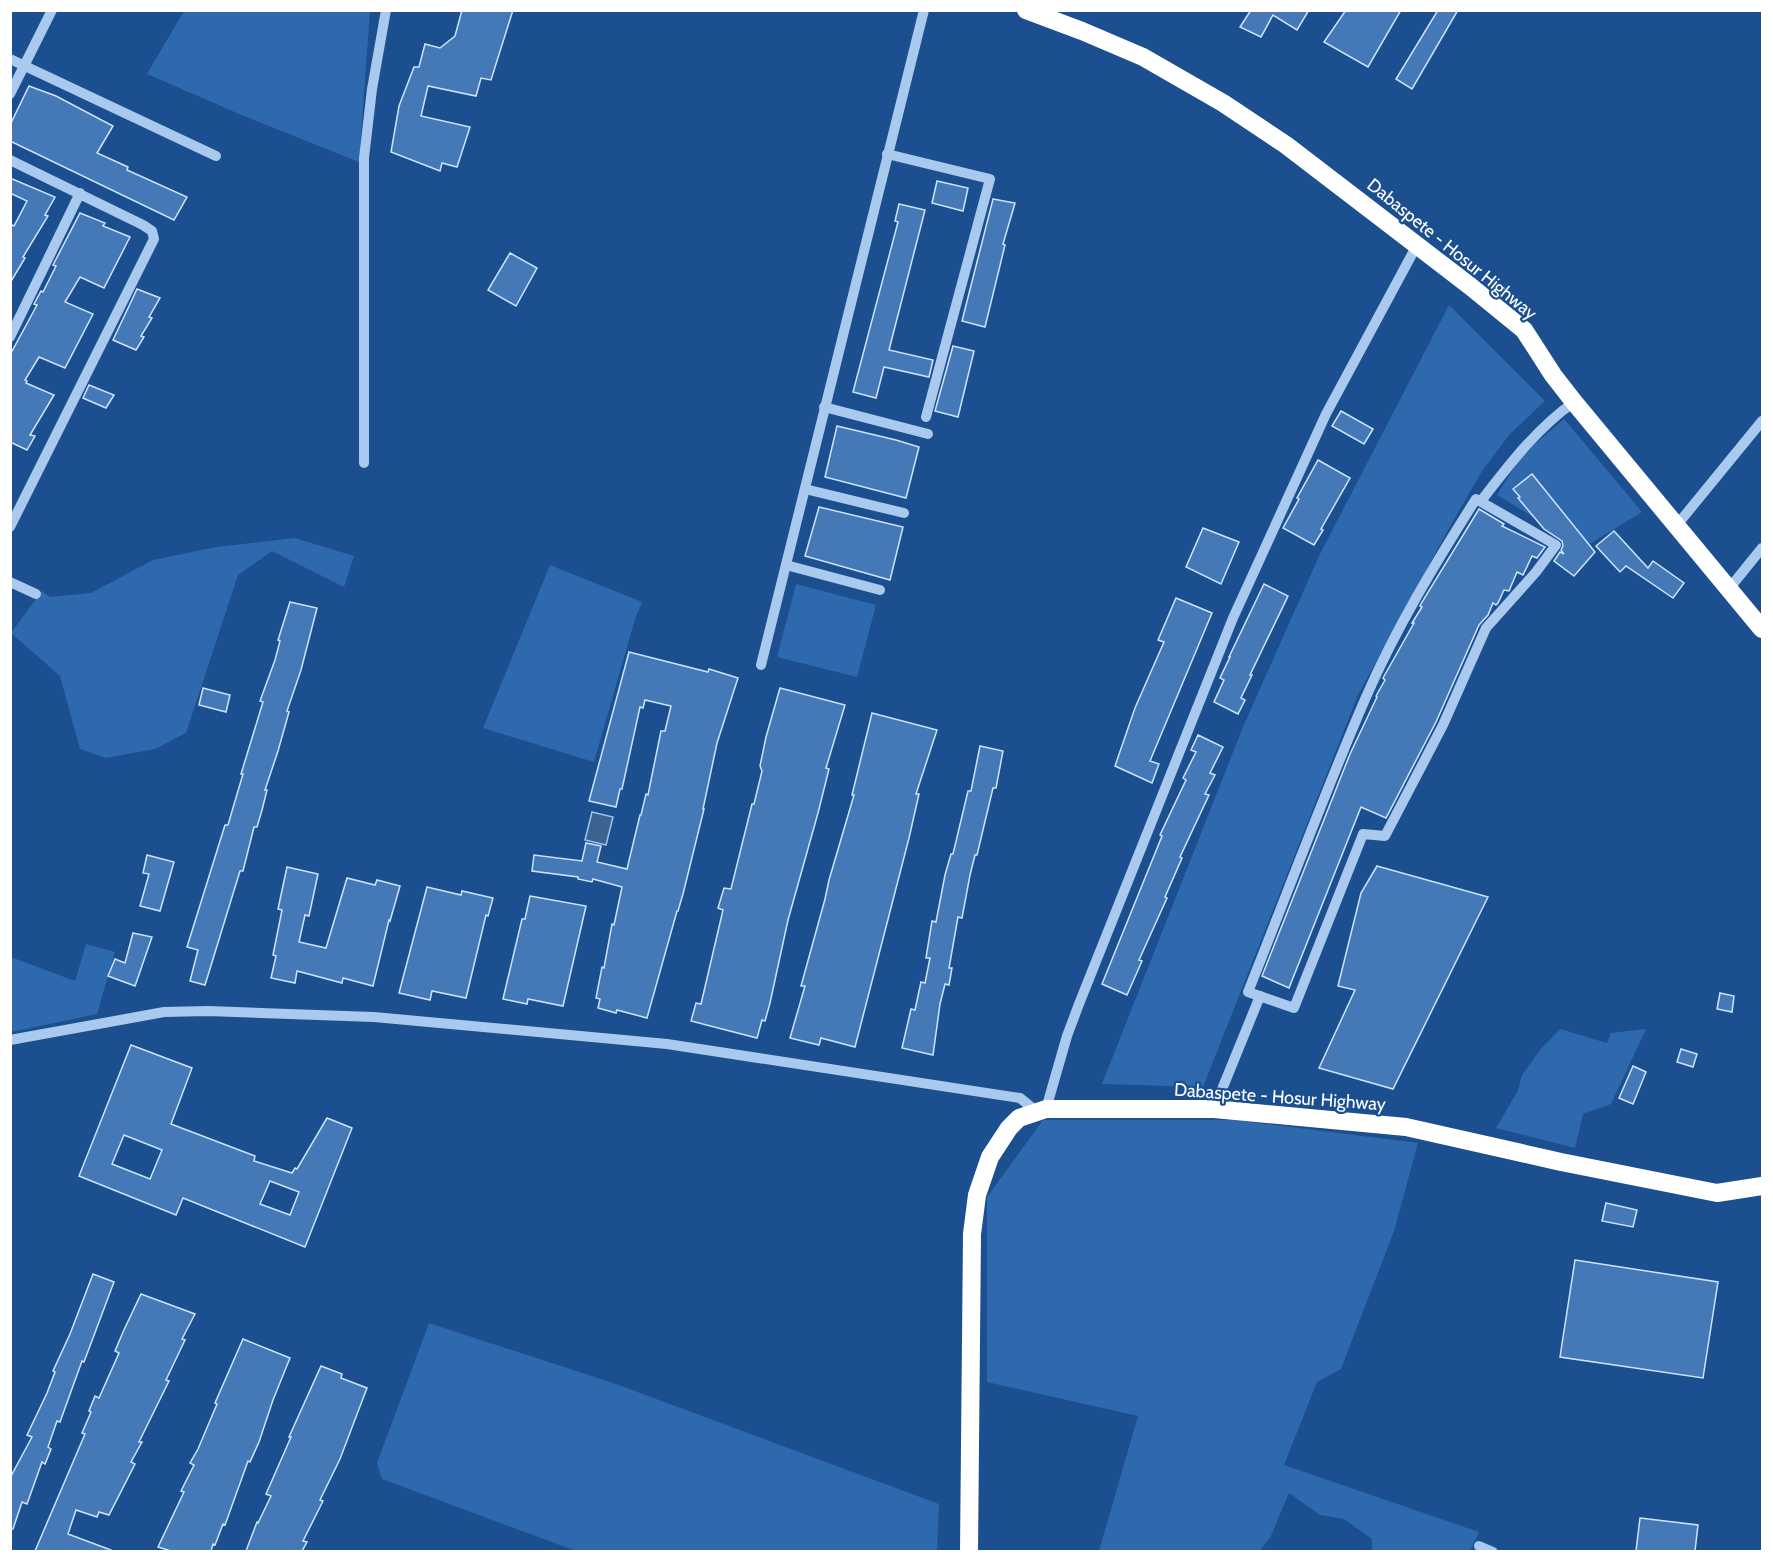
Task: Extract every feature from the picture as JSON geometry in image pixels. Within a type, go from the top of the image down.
[{"type":"highway","name":"Dabaspete - Hosur Highway","points":[[1026,10],[1143,57],[1223,103],[1286,145],[1524,330],[1553,375],[1574,402],[1762,629]]},
{"type":"highway","name":"Dabaspete - Hosur Highway","points":[[1041,1110],[1214,1109],[1406,1127],[1561,1162],[1717,1193],[1762,1186]]},
{"type":"highway","points":[[969,1551],[972,1234],[977,1195],[990,1157],[1009,1128],[1019,1118],[1041,1110]]},
{"type":"street","points":[[10,94],[52,10]]},
{"type":"street","points":[[364,463],[364,158],[372,89],[386,10]]},
{"type":"street","points":[[761,665],[924,10]]},
{"type":"street","points":[[10,59],[216,156]]},
{"type":"street","points":[[887,154],[990,179],[926,417]]},
{"type":"street","points":[[10,160],[143,225],[152,231],[154,239],[10,528]]},
{"type":"street","points":[[10,336],[80,193]]},
{"type":"street","points":[[10,1040],[164,1012],[208,1011],[374,1017],[667,1044],[1020,1098],[1041,1110],[1079,1004],[1233,618],[1326,414],[1417,245]]},
{"type":"street","points":[[1481,501],[1521,450],[1551,418],[1574,402]]},
{"type":"street","points":[[824,407],[928,434]]},
{"type":"street","points":[[1677,525],[1762,421]]},
{"type":"street","points":[[805,489],[904,513]]},
{"type":"street","points":[[1476,499],[1481,501],[1556,545],[1536,572],[1486,628],[1443,725],[1385,836],[1363,834],[1294,1008],[1260,996],[1248,992],[1367,696],[1407,616],[1451,538],[1476,499]]},
{"type":"street","points":[[1728,590],[1762,548]]},
{"type":"street","points":[[786,565],[880,590]]},
{"type":"street","points":[[10,582],[36,594]]},
{"type":"street","points":[[1214,1109],[1260,996]]},
{"type":"street","points":[[1479,1546],[1493,1551]]},
{"type":"shaded area","points":[[184,11],[370,11],[359,162],[147,74]]},
{"type":"shaded area","points":[[1449,305],[1545,401],[1510,434],[1482,471],[1358,695],[1203,1087],[1102,1084],[1243,727],[1320,554]]},
{"type":"shaded area","points":[[1564,419],[1642,512],[1591,543],[1577,544],[1497,495],[1522,455]]},
{"type":"shaded area","points":[[295,538],[354,556],[344,587],[272,551],[238,575],[186,733],[155,749],[106,758],[80,749],[60,676],[11,633],[42,591],[50,597],[91,593],[153,560],[216,547]]},
{"type":"shaded area","points":[[550,565],[642,602],[635,619],[594,762],[483,728]]},
{"type":"shaded area","points":[[796,584],[876,605],[857,677],[777,657]]},
{"type":"shaded area","points":[[592,812],[613,817],[606,845],[585,840]]},
{"type":"shaded area","points":[[86,944],[115,952],[97,1014],[11,1032],[11,957],[75,981]]},
{"type":"shaded area","points":[[1560,1029],[1607,1043],[1611,1033],[1646,1029],[1611,1104],[1583,1114],[1575,1148],[1496,1128],[1518,1090],[1522,1075],[1540,1050]]},
{"type":"shaded area","points":[[1043,1120],[1234,1120],[1418,1143],[1394,1231],[1341,1369],[1317,1382],[1284,1465],[1479,1532],[1470,1551],[1372,1551],[1372,1539],[1344,1519],[1320,1515],[1289,1493],[1270,1538],[1259,1551],[1099,1551],[1138,1416],[987,1382],[987,1197]]},
{"type":"shaded area","points":[[429,1323],[616,1384],[939,1504],[937,1551],[576,1551],[382,1479],[377,1463]]},
{"type":"building","points":[[462,10],[513,10],[491,80],[481,78],[476,96],[428,86],[421,116],[470,127],[457,167],[442,163],[440,171],[391,152],[399,106],[414,67],[419,67],[425,44],[440,48],[455,36]]},
{"type":"building","points":[[1251,10],[1309,10],[1297,30],[1273,15],[1261,37],[1240,27]]},
{"type":"building","points":[[1346,10],[1401,10],[1368,67],[1324,42]]},
{"type":"building","points":[[1438,10],[1458,10],[1412,89],[1396,79]]},
{"type":"building","points":[[29,86],[56,96],[113,126],[97,153],[128,167],[127,170],[187,197],[174,220],[10,141],[10,125]]},
{"type":"building","points":[[10,178],[55,197],[45,215],[48,216],[10,283],[10,224],[14,226],[27,201],[10,193]]},
{"type":"building","points":[[937,181],[968,188],[963,211],[932,203]]},
{"type":"building","points":[[993,199],[1015,203],[1003,244],[1005,245],[985,327],[962,321]]},
{"type":"building","points":[[899,204],[925,210],[889,350],[933,360],[929,377],[884,367],[876,398],[853,392],[898,222],[895,221]]},
{"type":"building","points":[[80,213],[105,223],[103,226],[130,237],[104,288],[80,277],[65,302],[93,314],[65,368],[39,357],[25,380],[26,383],[54,395],[30,435],[35,436],[27,450],[10,442],[10,355],[37,305],[34,304],[41,291],[43,292],[56,266],[53,265]]},
{"type":"building","points":[[510,253],[537,268],[516,306],[488,290]]},
{"type":"building","points":[[137,289],[160,298],[149,317],[152,318],[136,350],[113,340]]},
{"type":"building","points":[[953,346],[974,351],[958,417],[935,411]]},
{"type":"building","points":[[89,385],[114,395],[106,408],[83,398]]},
{"type":"building","points":[[1341,411],[1373,429],[1364,444],[1332,426]]},
{"type":"building","points":[[837,426],[919,447],[906,498],[825,477]]},
{"type":"building","points":[[1318,460],[1350,478],[1314,545],[1283,528]]},
{"type":"building","points":[[1532,474],[1595,552],[1574,576],[1554,561],[1560,552],[1564,554],[1561,550],[1562,541],[1544,529],[1513,489]]},
{"type":"building","points":[[819,507],[903,527],[890,580],[805,556]]},
{"type":"building","points":[[1479,509],[1504,524],[1502,526],[1545,547],[1537,558],[1532,556],[1523,575],[1517,572],[1509,591],[1504,590],[1498,603],[1496,605],[1493,603],[1488,615],[1479,625],[1436,722],[1386,818],[1361,807],[1289,988],[1262,976],[1350,754],[1385,680],[1383,678],[1414,623],[1412,623],[1422,607],[1420,606],[1422,602]]},
{"type":"building","points":[[1203,528],[1239,542],[1221,584],[1186,567]]},
{"type":"building","points":[[1614,531],[1648,568],[1653,561],[1684,583],[1673,598],[1626,566],[1620,572],[1596,546]]},
{"type":"building","points":[[1264,584],[1288,596],[1250,675],[1252,675],[1241,698],[1245,700],[1238,714],[1214,702],[1224,680],[1220,678]]},
{"type":"building","points":[[1176,598],[1212,613],[1150,761],[1159,764],[1152,783],[1115,766],[1135,708],[1164,642],[1158,640]]},
{"type":"building","points":[[290,602],[317,608],[265,790],[267,790],[257,827],[254,827],[243,871],[240,871],[205,985],[190,981],[198,950],[187,947],[225,825],[228,825],[263,702],[260,701],[275,660],[280,641],[278,640]]},
{"type":"building","points":[[629,652],[708,672],[709,669],[738,678],[717,743],[704,809],[683,894],[647,1018],[617,1010],[616,1013],[598,1008],[600,999],[596,998],[622,887],[593,879],[592,882],[578,879],[578,877],[532,871],[534,855],[582,861],[586,843],[601,846],[597,862],[627,869],[646,794],[648,795],[661,731],[665,731],[671,706],[645,700],[643,708],[640,707],[616,807],[589,801]]},
{"type":"building","points":[[203,688],[230,695],[226,712],[199,705]]},
{"type":"building","points":[[780,688],[845,705],[826,768],[829,769],[788,920],[770,1003],[757,1038],[691,1021],[696,1003],[701,1004],[723,910],[718,908],[724,888],[731,889],[752,804],[754,804],[762,771],[760,766],[766,737]]},
{"type":"building","points":[[872,713],[937,730],[916,794],[919,794],[909,838],[855,1047],[821,1038],[819,1045],[790,1038],[805,986],[801,986],[854,795],[852,795]]},
{"type":"building","points":[[1198,735],[1223,747],[1210,773],[1215,775],[1205,794],[1209,795],[1180,857],[1182,858],[1165,897],[1167,898],[1139,960],[1142,961],[1127,995],[1102,984],[1162,836],[1160,835],[1186,780],[1183,778],[1196,752],[1191,750]]},
{"type":"building","points":[[980,746],[1003,751],[996,788],[993,788],[970,875],[962,918],[958,917],[949,968],[952,968],[949,985],[945,984],[940,1004],[933,1055],[902,1048],[911,1009],[915,1010],[921,982],[925,983],[930,958],[926,958],[932,921],[936,922],[945,875],[951,854],[953,854],[968,791],[971,791]]},
{"type":"building","points":[[147,855],[174,862],[160,911],[140,906],[149,874],[143,873]]},
{"type":"building","points":[[1377,866],[1488,897],[1393,1089],[1319,1068],[1355,990],[1338,986],[1361,893]]},
{"type":"building","points":[[287,867],[318,874],[309,916],[305,915],[299,942],[326,948],[347,878],[375,885],[377,880],[400,886],[373,986],[343,978],[342,983],[297,971],[295,983],[271,978],[282,910],[278,909]]},
{"type":"building","points":[[427,887],[461,895],[462,891],[493,898],[488,916],[486,915],[466,998],[432,991],[430,1000],[399,993]]},
{"type":"building","points":[[530,896],[586,906],[563,1006],[528,999],[527,1004],[503,999],[522,919],[525,919]]},
{"type":"building","points":[[133,933],[152,937],[135,986],[108,976],[115,959],[125,963]]},
{"type":"building","points":[[1720,993],[1734,996],[1732,1012],[1717,1009]]},
{"type":"building","points":[[131,1045],[192,1068],[171,1124],[255,1156],[254,1161],[292,1173],[295,1168],[297,1169],[327,1118],[352,1128],[305,1247],[183,1198],[176,1215],[79,1176]],"holes":[[[124,1135],[162,1150],[150,1179],[112,1164]],[[270,1181],[299,1192],[290,1215],[260,1204]]]},
{"type":"building","points":[[1681,1049],[1697,1054],[1693,1067],[1677,1062]]},
{"type":"building","points":[[1633,1066],[1646,1072],[1633,1104],[1619,1098]]},
{"type":"building","points":[[1606,1203],[1637,1210],[1633,1227],[1602,1221]]},
{"type":"building","points":[[1575,1260],[1718,1282],[1703,1378],[1560,1357]]},
{"type":"building","points":[[93,1274],[114,1282],[60,1422],[57,1421],[45,1464],[42,1462],[27,1504],[22,1502],[13,1529],[10,1529],[10,1478],[32,1437],[27,1435],[47,1393],[55,1372],[53,1371]]},
{"type":"building","points":[[141,1294],[195,1314],[182,1339],[185,1340],[166,1380],[169,1381],[131,1462],[135,1464],[109,1515],[99,1512],[97,1517],[76,1510],[68,1534],[111,1551],[35,1551],[85,1434],[82,1433],[95,1396],[99,1398],[119,1353],[115,1351]]},
{"type":"building","points":[[243,1339],[290,1358],[259,1442],[250,1462],[248,1461],[225,1525],[223,1524],[211,1551],[171,1551],[158,1547],[184,1492],[181,1491],[194,1465],[190,1463],[198,1449]]},
{"type":"building","points":[[321,1366],[342,1374],[341,1378],[367,1388],[340,1459],[320,1500],[323,1501],[303,1541],[307,1542],[302,1551],[246,1551],[257,1522],[271,1496],[266,1494],[291,1437],[289,1437]]},
{"type":"building","points":[[1640,1518],[1698,1525],[1695,1551],[1636,1551]]}]
